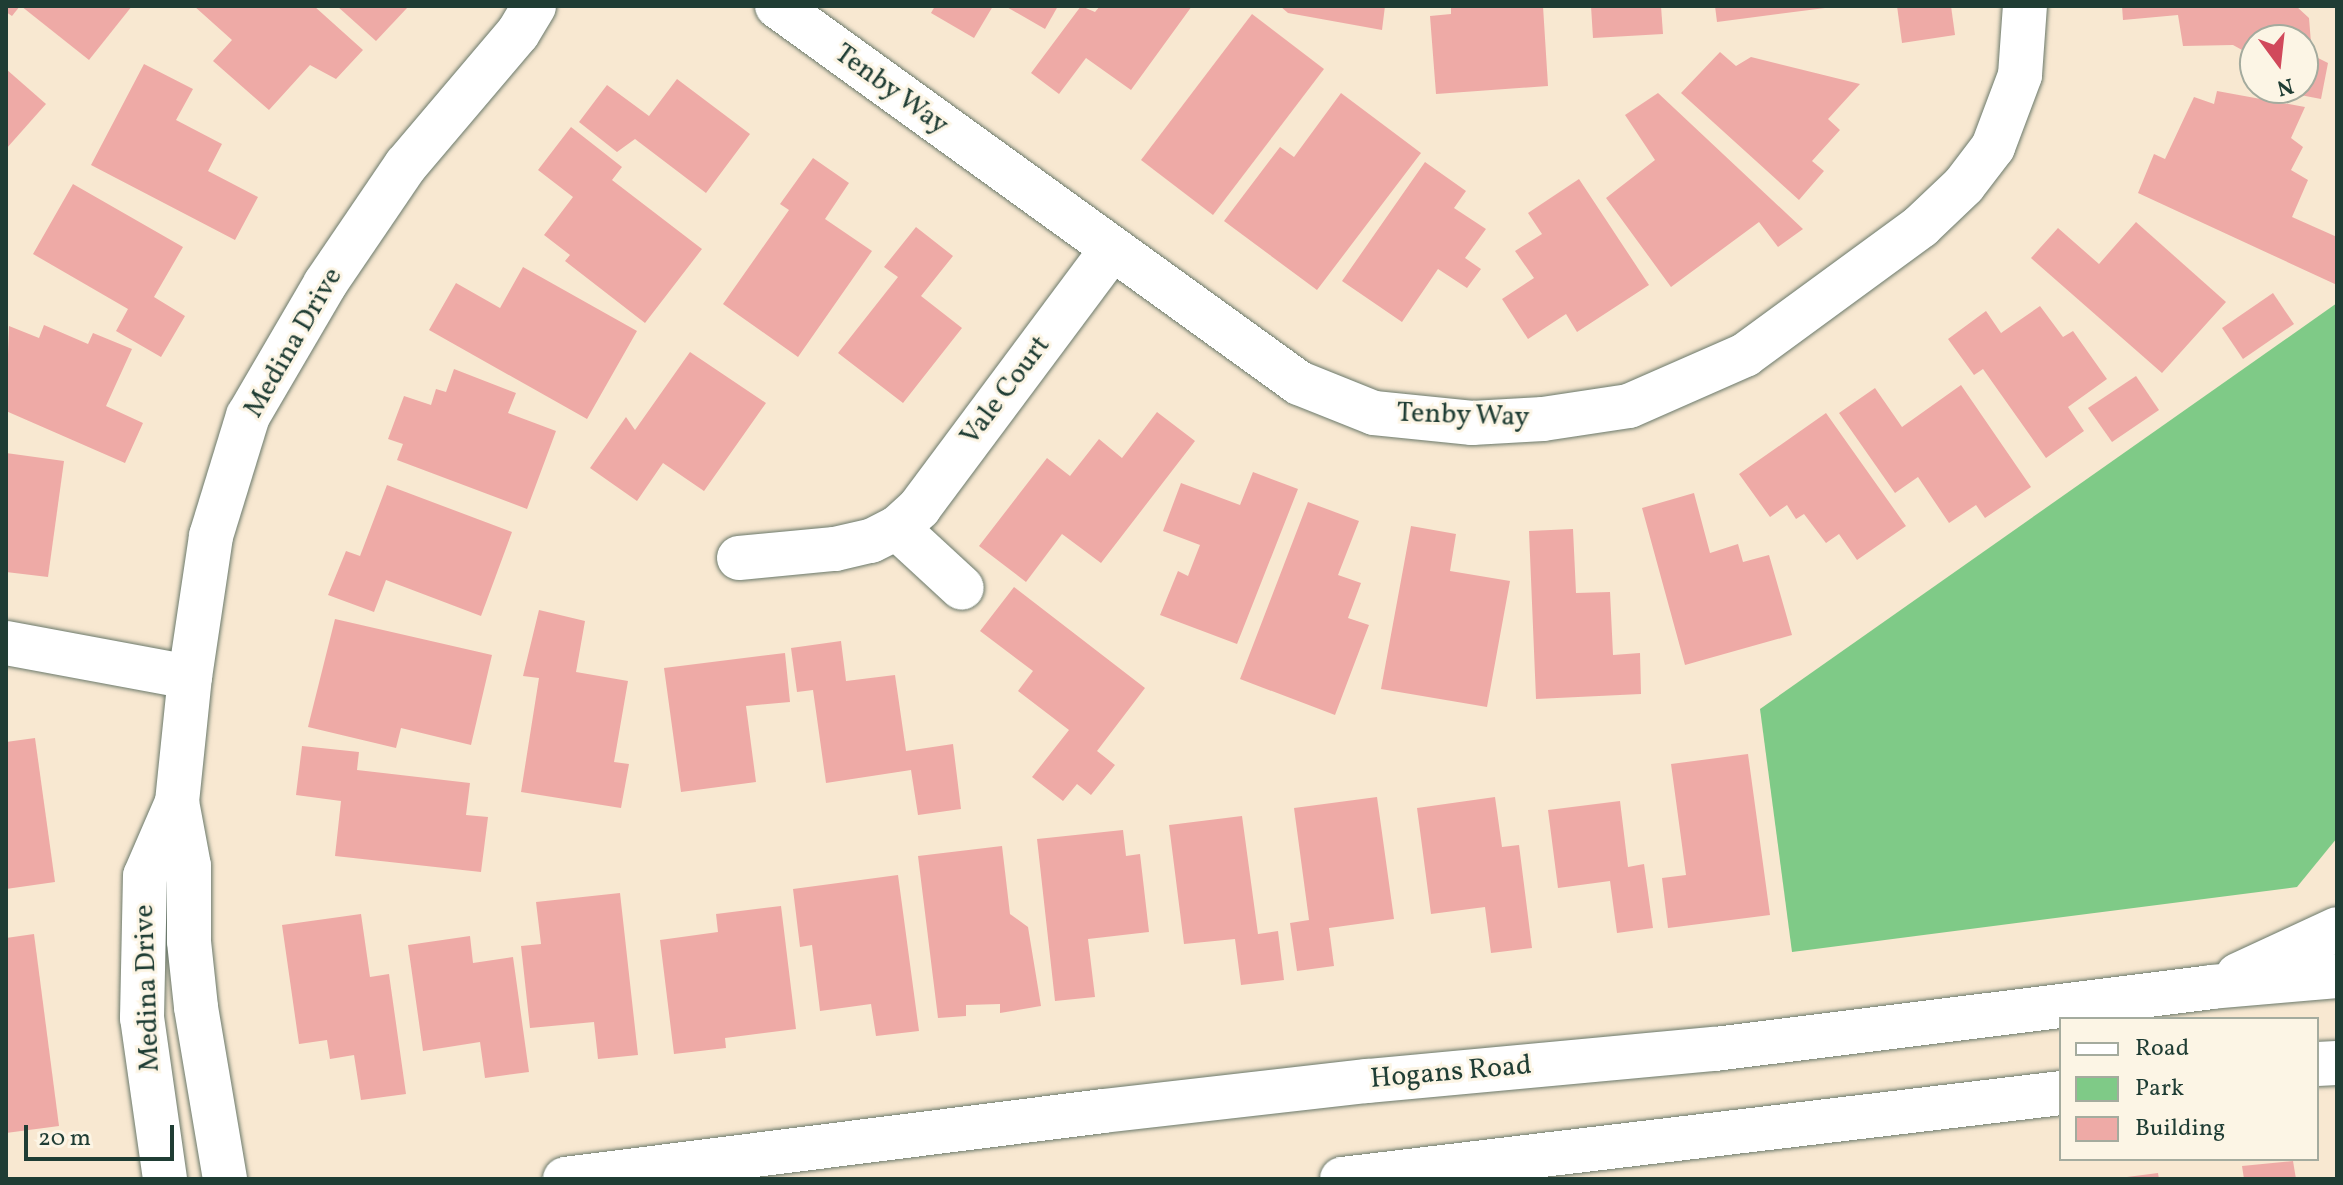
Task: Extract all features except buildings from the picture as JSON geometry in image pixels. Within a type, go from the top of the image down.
[{"type":"street","name":"Medina Drive","points":[[225,1179],[196,1007],[189,941],[189,866],[177,802],[190,677],[211,536],[248,416],[325,284],[406,165],[526,19],[556,6]]},
{"type":"street","name":"Tenby Way","points":[[777,6],[1299,383],[1374,413],[1472,423],[1543,419],[1629,406],[1745,355],[1921,226],[1964,185],[1993,147],[2020,75],[2025,6]]},
{"type":"street","name":"Vale Court","points":[[739,558],[835,549],[871,541],[897,528],[919,508],[1111,250]]},
{"type":"street","points":[[897,528],[962,588]]},
{"type":"street","points":[[6,643],[190,677]]},
{"type":"street","name":"Medina Drive","points":[[165,1179],[142,1018],[145,876],[177,802]]},
{"type":"street","points":[[2211,987],[2337,929]]},
{"type":"street","name":"Hogans Road","points":[[565,1179],[1103,1111],[1367,1081],[1715,1049],[2211,987],[2337,976]]},
{"type":"street","points":[[1342,1179],[1522,1168],[2059,1093]]},
{"type":"green space","points":[[2337,303],[2337,838],[2297,887],[1792,952],[1760,709]]}]
